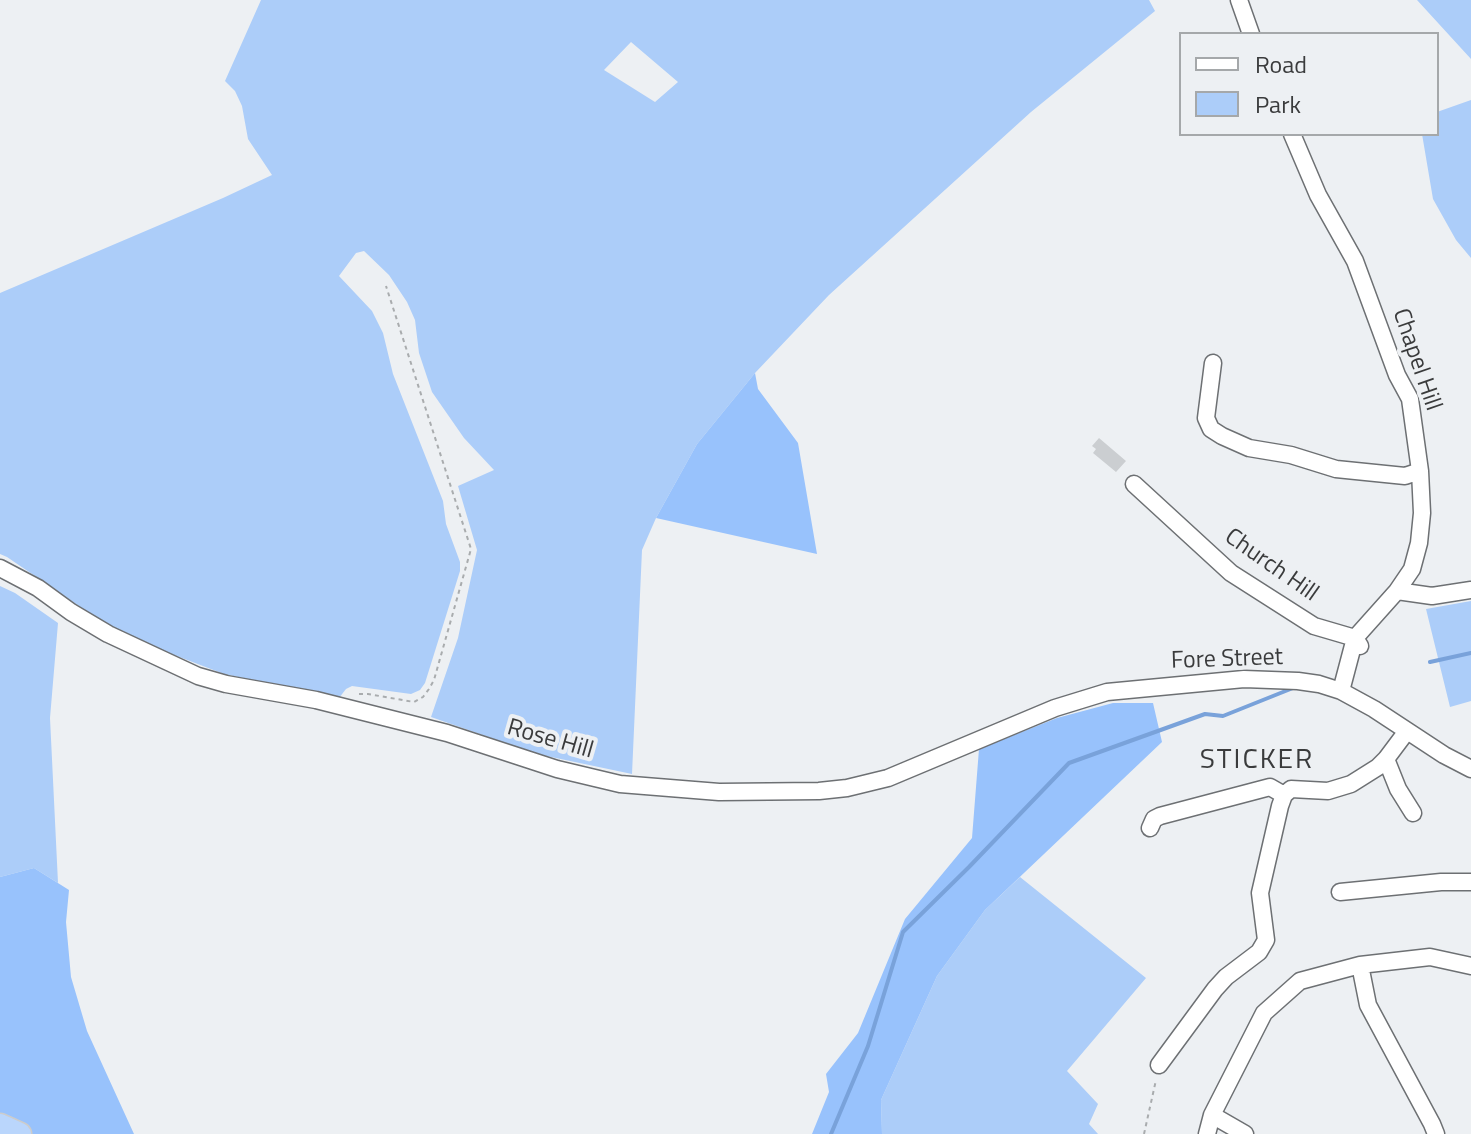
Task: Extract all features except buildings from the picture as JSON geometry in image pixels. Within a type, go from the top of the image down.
[{"type":"highway","points":[[0,1125],[20,1134]]},
{"type":"street","points":[[1239,0],[1250,32]]},
{"type":"street","name":"Chapel Hill","points":[[1293,136],[1318,195],[1355,261],[1397,375],[1410,399],[1420,471],[1422,513],[1412,569],[1358,643],[1342,689]]},
{"type":"street","points":[[1213,363],[1206,418],[1211,429],[1222,436],[1249,448],[1291,455],[1336,469],[1405,476],[1420,471]]},
{"type":"street","name":"Church Hill","points":[[1134,484],[1231,573],[1314,626],[1358,643]]},
{"type":"street","name":"Rose Hill","points":[[0,568],[38,588],[108,634],[198,676],[316,700],[447,733],[557,769],[620,784],[719,792],[847,788],[888,778],[1055,708],[1107,692]]},
{"type":"street","points":[[1397,591],[1432,596],[1471,590]]},
{"type":"street","name":"Fore Street","points":[[1107,692],[1258,679],[1319,684],[1342,689],[1471,769]]},
{"type":"street","points":[[1159,1065],[1226,977],[1259,952],[1266,940],[1260,893],[1284,795],[1291,789],[1317,791],[1339,788],[1369,774],[1386,759],[1407,731]]},
{"type":"street","points":[[1386,759],[1398,789],[1413,813]]},
{"type":"street","points":[[1150,828],[1154,819],[1160,816],[1270,787],[1284,795]]},
{"type":"street","points":[[1340,892],[1471,882]]},
{"type":"street","points":[[1207,1134],[1212,1115],[1264,1013],[1300,981],[1360,965],[1430,957],[1471,966]]},
{"type":"street","points":[[1360,965],[1368,1005],[1436,1134]]},
{"type":"street","points":[[1212,1115],[1245,1134]]},
{"type":"path","points":[[344,707],[355,695],[368,694],[414,702],[423,697],[434,680],[471,549],[386,286]]},
{"type":"path","points":[[1144,1134],[1159,1065]]},
{"type":"green space","points":[[261,0],[1149,0],[1155,11],[1031,112],[829,295],[755,373],[697,444],[642,550],[632,774],[537,754],[431,717],[458,638],[477,550],[458,486],[494,470],[464,438],[432,392],[419,353],[415,320],[407,302],[389,275],[364,251],[356,253],[339,276],[372,311],[383,333],[393,374],[443,501],[446,524],[460,562],[460,571],[425,683],[420,690],[411,694],[352,686],[339,698],[224,674],[107,625],[0,554],[0,293],[272,175],[248,139],[242,106],[235,91],[225,81]],"holes":[[[631,42],[678,82],[655,102],[604,70]]]},
{"type":"green space","points":[[1417,0],[1471,0],[1471,59]]},
{"type":"green space","points":[[1471,100],[1471,258],[1456,240],[1433,199],[1422,136],[1439,136],[1439,111]]},
{"type":"green space","points":[[0,586],[58,623],[50,718],[58,883],[34,868],[0,877]]},
{"type":"green space","points":[[1471,601],[1471,701],[1450,707],[1426,609]]},
{"type":"green space","points":[[1020,877],[1146,978],[1067,1071],[1098,1104],[1089,1124],[1098,1134],[882,1134],[881,1100],[937,976],[985,910]]},
{"type":"shaded area","points":[[755,373],[758,389],[798,443],[817,554],[656,518],[697,444]]},
{"type":"shaded area","points":[[1113,703],[1153,703],[1162,742],[985,910],[937,976],[881,1100],[882,1134],[812,1134],[829,1092],[826,1074],[858,1033],[905,919],[972,838],[979,749],[1057,718]]},
{"type":"shaded area","points":[[34,868],[69,890],[66,922],[71,977],[87,1031],[134,1134],[0,1134],[0,877]]},
{"type":"waterway","points":[[1430,662],[1471,653]]},
{"type":"waterway","points":[[831,1134],[868,1046],[903,932],[1069,763],[1205,714],[1223,716],[1293,688]]},
{"type":"district","name":"STICKER","points":[[1257,761]]}]
